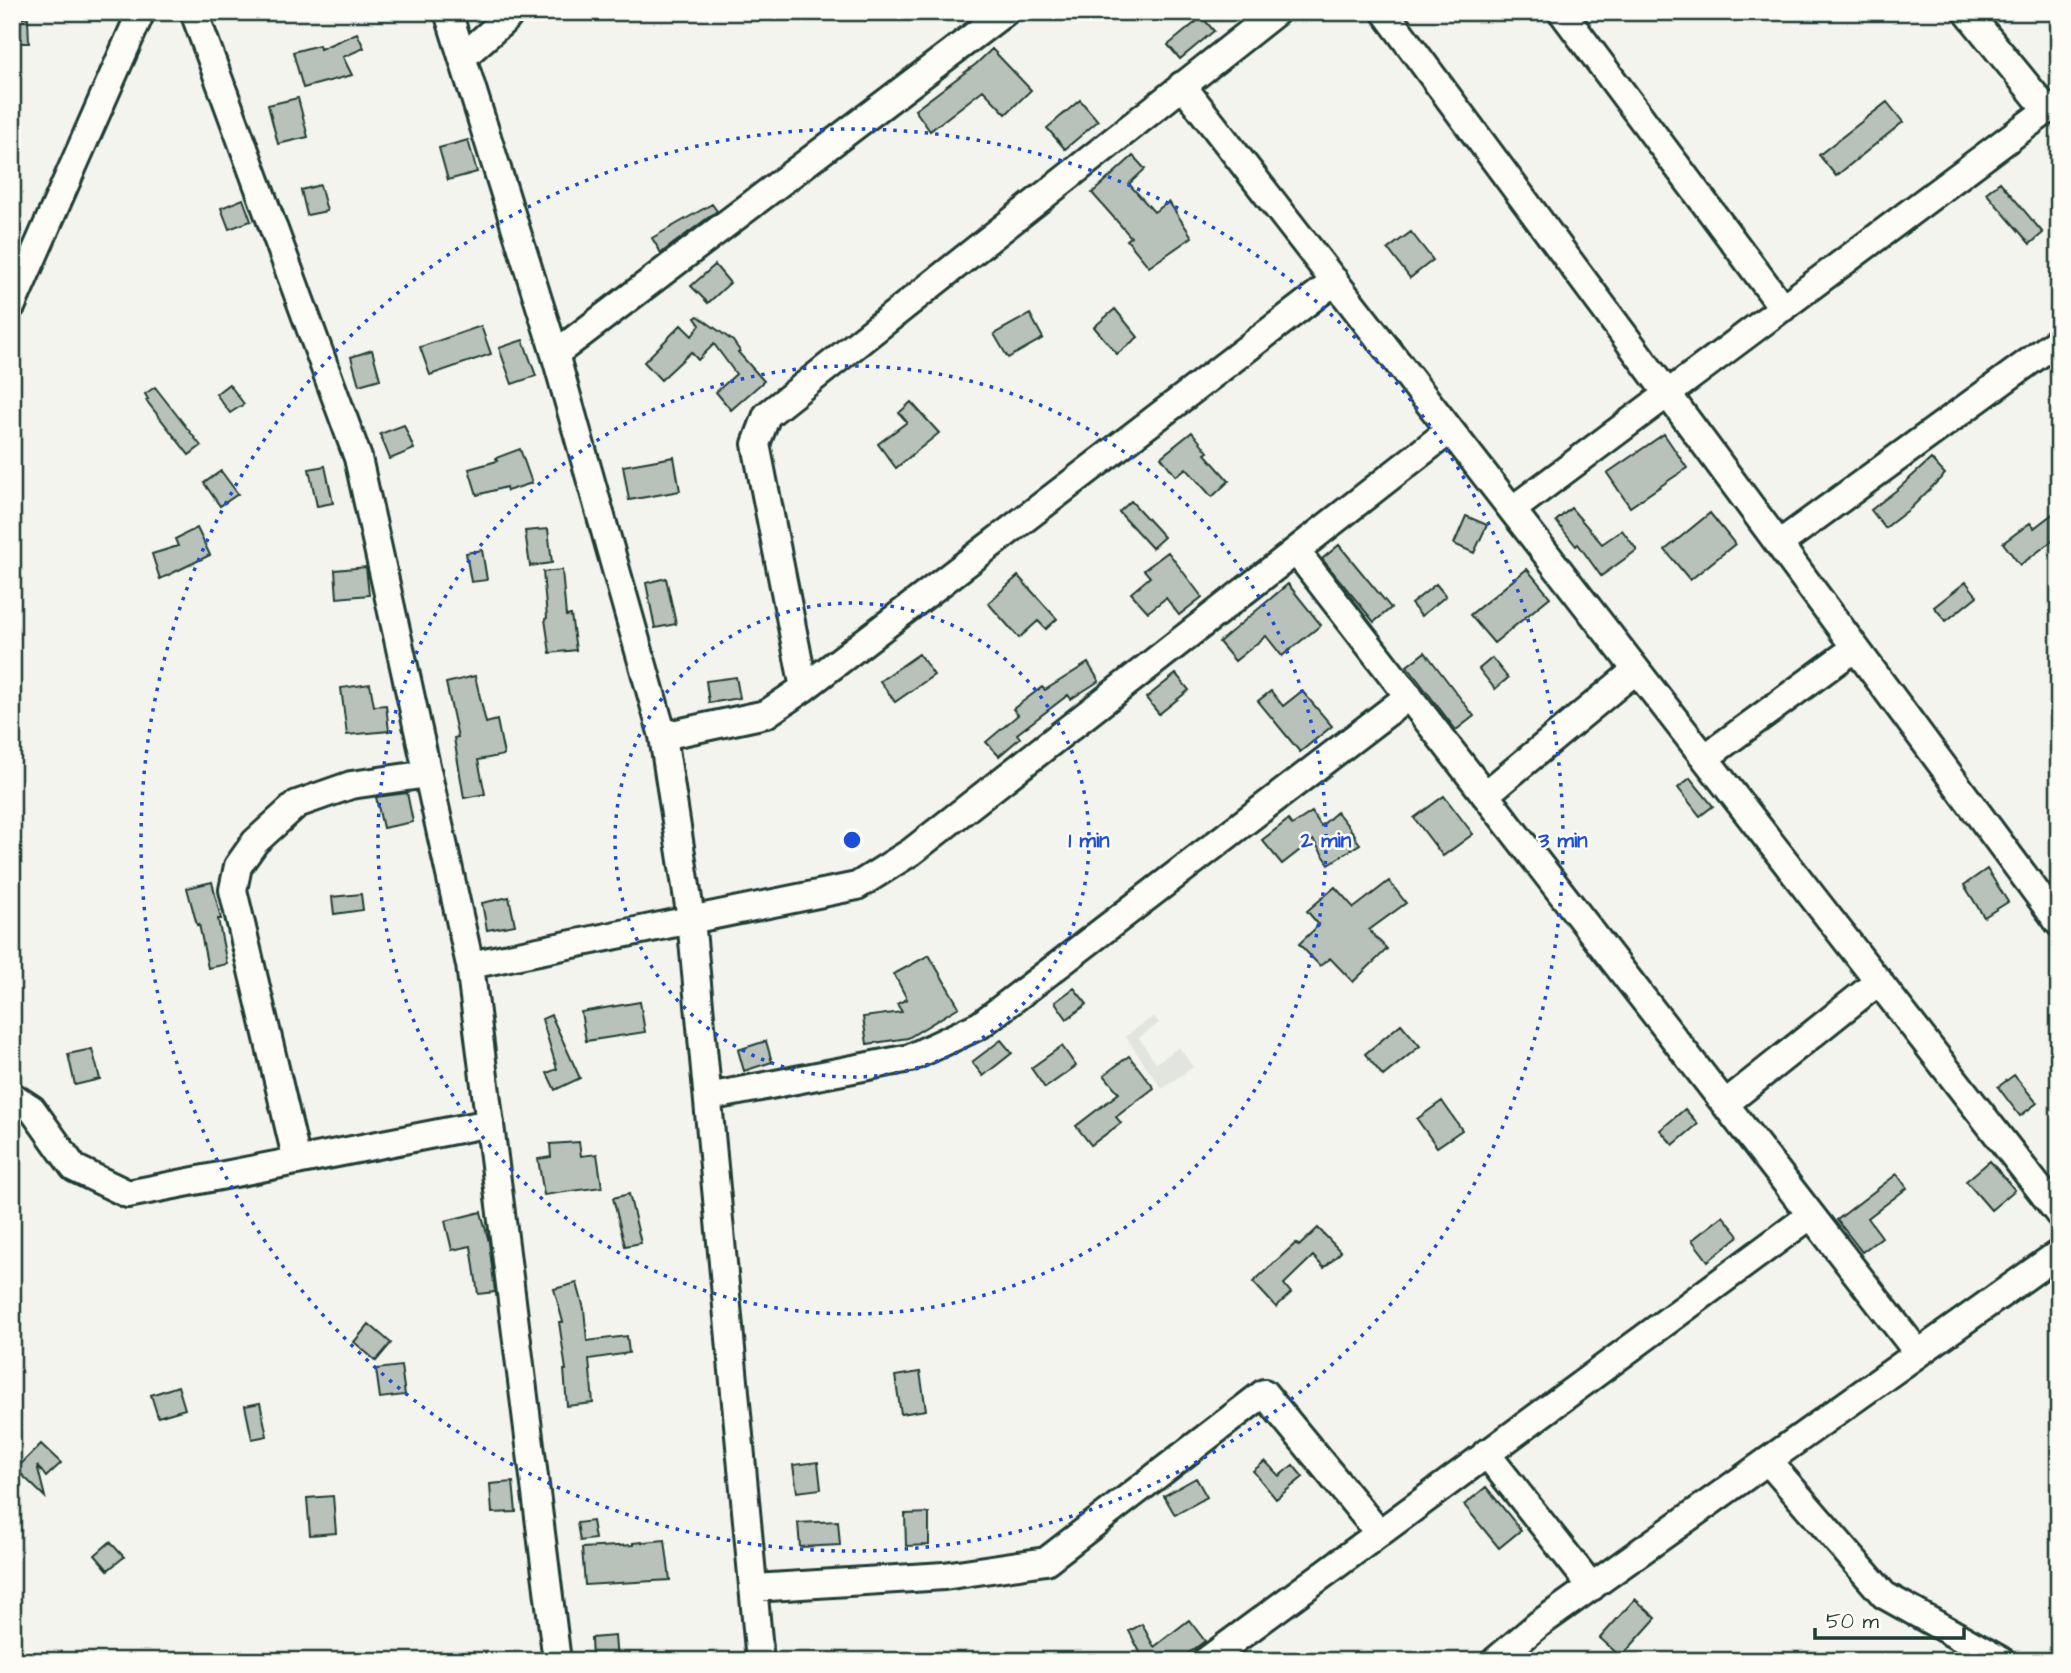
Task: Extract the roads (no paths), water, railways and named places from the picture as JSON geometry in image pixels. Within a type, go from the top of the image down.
[{"type":"street","points":[[12,304],[141,12]]},
{"type":"street","points":[[194,12],[358,458],[428,774],[470,965],[557,1661]]},
{"type":"street","points":[[448,12],[555,354],[663,736],[691,919],[760,1661]]},
{"type":"street","points":[[463,57],[507,18],[510,12]]},
{"type":"street","points":[[555,354],[1005,12]]},
{"type":"street","points":[[804,688],[756,444],[767,415],[1276,12]]},
{"type":"street","points":[[1385,12],[2059,923]]},
{"type":"street","points":[[1562,12],[1783,308]]},
{"type":"street","points":[[1512,510],[2053,108],[1967,12]]},
{"type":"street","points":[[1182,85],[2059,1214]]},
{"type":"street","points":[[663,736],[766,714],[804,688],[1335,281]]},
{"type":"street","points":[[1779,544],[2059,340]]},
{"type":"street","points":[[470,965],[857,886],[911,852],[1450,430]]},
{"type":"street","points":[[1296,551],[1918,1353]]},
{"type":"street","points":[[1706,757],[1855,648]]},
{"type":"street","points":[[1485,795],[1636,670]]},
{"type":"street","points":[[708,1097],[910,1058],[980,1025],[1409,696]]},
{"type":"street","points":[[297,1161],[233,890],[239,866],[255,842],[297,804],[351,785],[428,774]]},
{"type":"street","points":[[1725,1104],[1879,981]]},
{"type":"street","points":[[12,1096],[32,1109],[74,1168],[128,1194],[490,1123]]},
{"type":"street","points":[[1206,1661],[1811,1214]]},
{"type":"street","points":[[1495,1661],[1539,1625],[2059,1253]]},
{"type":"street","points":[[753,1588],[944,1576],[1046,1561],[1264,1393],[1379,1533]]},
{"type":"street","points":[[1486,1454],[1592,1587]]},
{"type":"street","points":[[1768,1461],[1884,1595],[2002,1661]]}]
